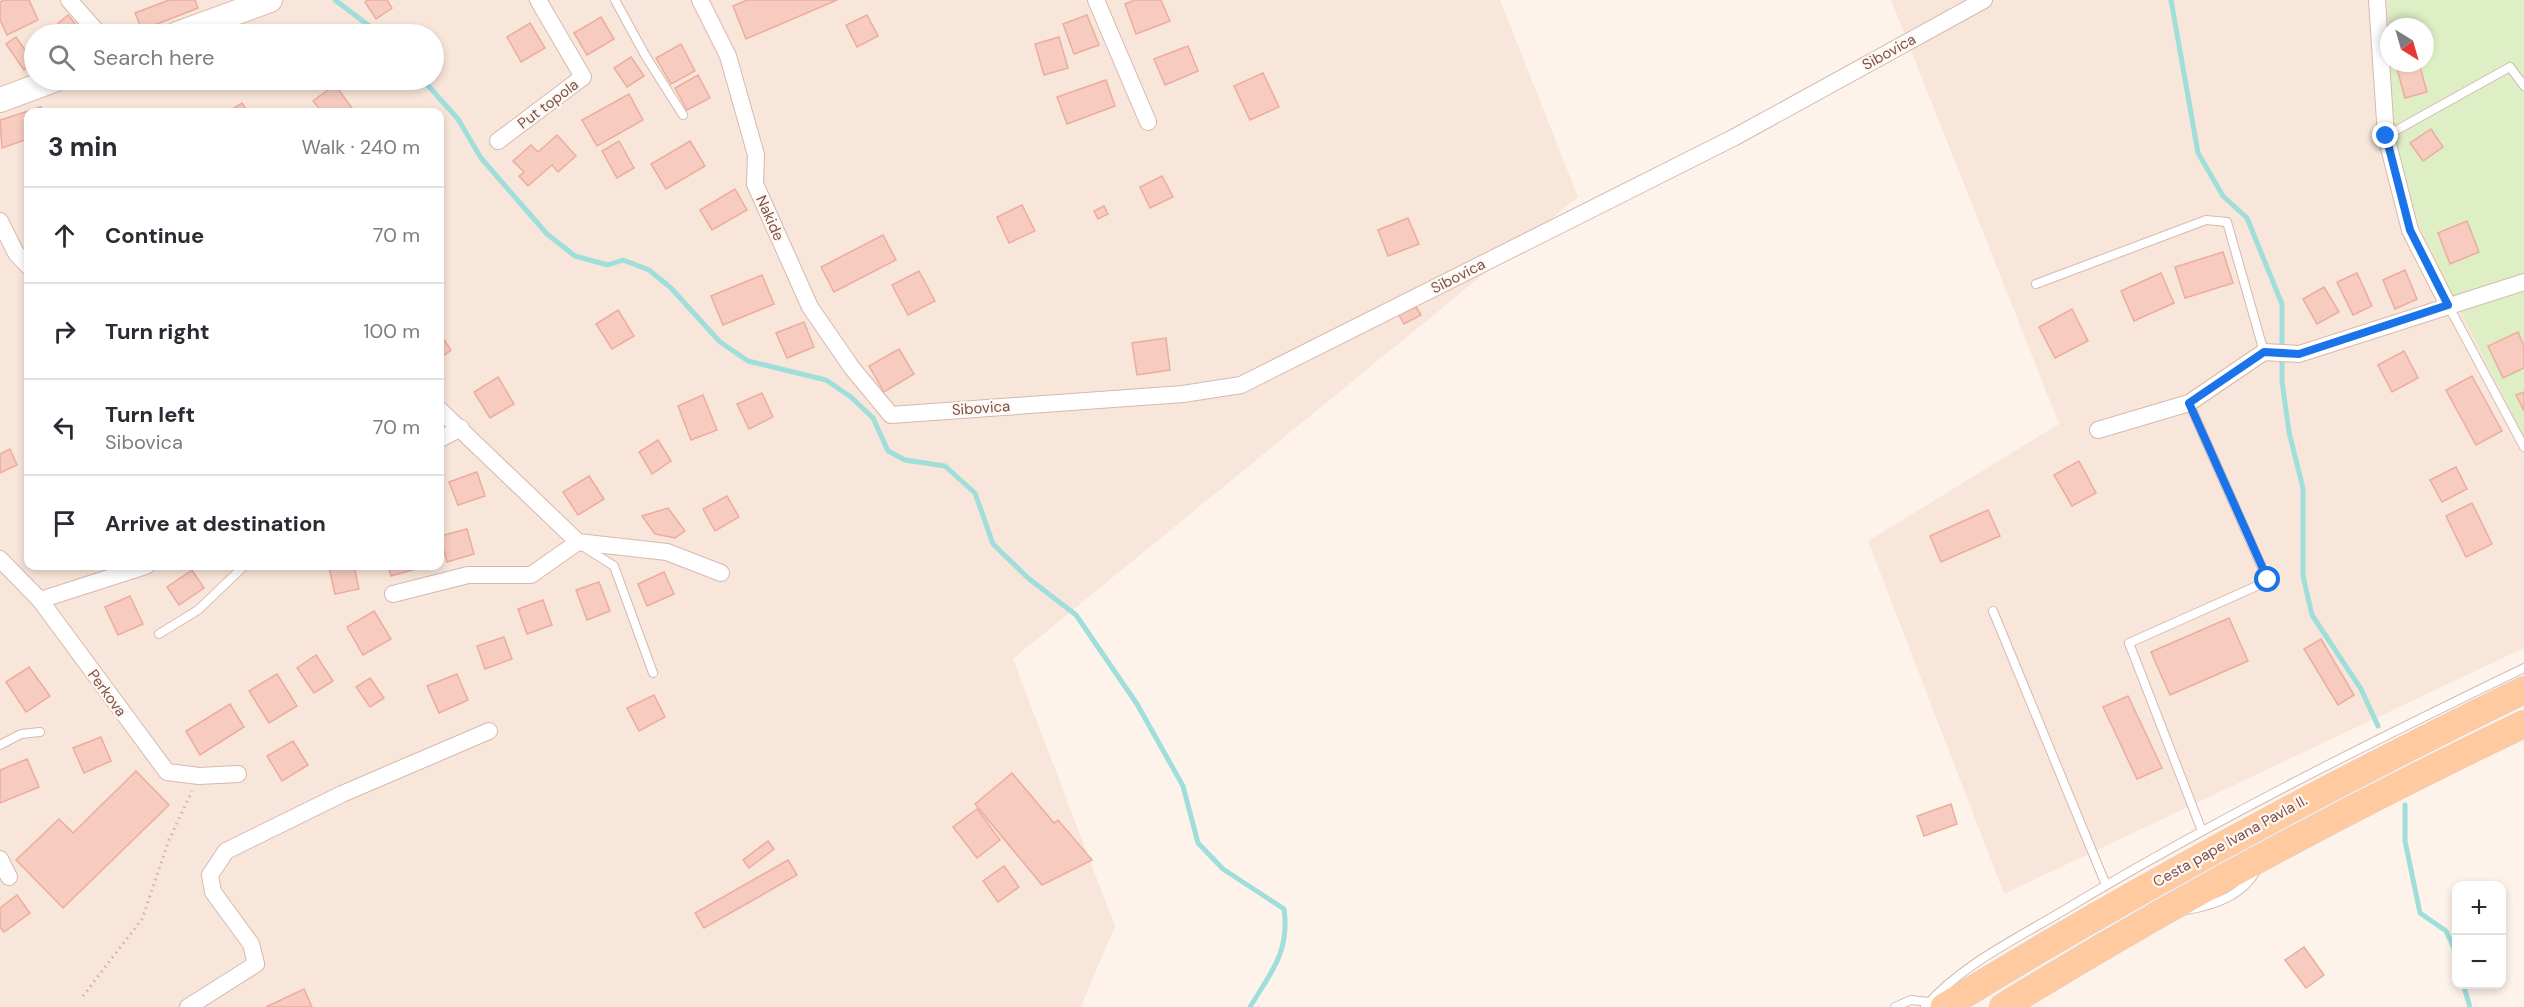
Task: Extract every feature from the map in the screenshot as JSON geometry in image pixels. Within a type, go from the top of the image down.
[{"type":"main road","points":[[204,24],[270,0]]},
{"type":"main road","points":[[0,100],[27,90]]},
{"type":"main road","name":"Cesta pape Ivana Pavla II.","points":[[1933,1005],[2010,966],[2229,840],[2403,749],[2524,690]]},
{"type":"main road","name":"Cesta pape Ivana Pavla II.","points":[[2003,1007],[2153,918],[2264,857],[2524,724]]},
{"type":"street","points":[[69,0],[90,24]]},
{"type":"street","name":"Put topola","points":[[498,141],[583,77],[538,0]]},
{"type":"street","name":"Nakide","points":[[700,0],[728,56],[756,155],[754,184],[810,307],[852,368],[891,415]]},
{"type":"street","points":[[1096,0],[1148,122]]},
{"type":"street","name":"Sibovica","points":[[891,415],[1183,394],[1242,385],[1733,138],[1984,0]]},
{"type":"street","points":[[2377,0],[2386,136],[2410,230],[2448,305]]},
{"type":"street","points":[[0,221],[16,253],[24,262]]},
{"type":"street","points":[[2098,430],[2189,403],[2264,352],[2299,354],[2524,282]]},
{"type":"street","points":[[444,413],[578,542],[668,552],[721,573]]},
{"type":"street","points":[[444,437],[461,428]]},
{"type":"street","points":[[393,594],[468,575],[531,575],[578,542]]},
{"type":"street","name":"Perkova","points":[[0,559],[40,600],[167,772],[199,776],[238,774]]},
{"type":"street","points":[[40,600],[134,570]]},
{"type":"street","points":[[188,1007],[256,964],[251,944],[213,892],[210,875],[226,851],[342,794],[489,731]]},
{"type":"street","points":[[0,859],[9,877]]},
{"type":"lane","points":[[615,0],[645,55],[683,115]]},
{"type":"lane","points":[[2386,136],[2510,67],[2524,86]]},
{"type":"lane","points":[[2037,284],[2206,220],[2227,222],[2264,352]]},
{"type":"lane","points":[[2448,305],[2524,447]]},
{"type":"lane","points":[[2189,403],[2268,580],[2129,643],[2202,831]]},
{"type":"lane","points":[[578,542],[614,566],[653,674]]},
{"type":"lane","points":[[159,634],[198,610],[240,570]]},
{"type":"lane","points":[[1993,611],[2106,885]]},
{"type":"lane","points":[[1895,1007],[1911,1000],[1933,1005],[1972,966],[2106,885],[2202,831],[2524,668]]},
{"type":"lane","points":[[0,745],[21,734],[40,732]]},
{"type":"path","points":[[83,996],[142,919],[168,840],[199,776]]},
{"type":"shaded area","points":[[0,0],[1500,0],[1578,197],[1013,659],[1115,926],[1081,1007],[0,1007]]},
{"type":"shaded area","points":[[1891,0],[2524,0],[2524,648],[2004,894],[1868,541],[2059,424]]},
{"type":"green space","points":[[2387,0],[2524,0],[2524,438],[2421,231],[2398,159],[2392,123],[2390,72],[2434,72],[2434,18],[2388,18]]},
{"type":"building","points":[[29,0],[38,20],[24,24],[24,27],[7,35],[0,20],[0,2]]},
{"type":"building","points":[[169,0],[195,0],[198,8],[157,24],[140,24],[135,13]]},
{"type":"building","points":[[387,0],[392,8],[376,19],[365,2]]},
{"type":"building","points":[[747,0],[837,0],[746,39],[733,6]]},
{"type":"building","points":[[1135,0],[1161,0],[1170,21],[1136,34],[1125,4]]},
{"type":"building","points":[[68,15],[76,24],[57,24]]},
{"type":"building","points":[[867,15],[878,36],[857,47],[846,25]]},
{"type":"building","points":[[1087,15],[1099,45],[1074,54],[1063,24]]},
{"type":"building","points":[[601,17],[614,39],[587,55],[574,33]]},
{"type":"building","points":[[530,23],[545,48],[521,62],[507,37]]},
{"type":"building","points":[[16,37],[24,49],[24,70],[6,44]]},
{"type":"building","points":[[1059,37],[1068,68],[1044,75],[1035,44]]},
{"type":"building","points":[[681,44],[695,71],[671,84],[656,58]]},
{"type":"building","points":[[1188,46],[1198,71],[1165,85],[1154,59]]},
{"type":"building","points":[[631,57],[644,76],[627,87],[614,68]]},
{"type":"building","points":[[2398,72],[2421,72],[2427,92],[2405,98]]},
{"type":"building","points":[[1263,73],[1279,107],[1250,120],[1234,86]]},
{"type":"building","points":[[698,75],[710,98],[687,110],[675,88]]},
{"type":"building","points":[[1106,80],[1115,106],[1067,124],[1057,97]]},
{"type":"building","points":[[328,90],[339,90],[352,108],[319,108],[313,101]]},
{"type":"building","points":[[629,94],[643,120],[597,146],[582,120]]},
{"type":"building","points":[[242,103],[245,108],[234,108]]},
{"type":"building","points":[[24,112],[24,140],[2,148],[0,120]]},
{"type":"building","points":[[2431,129],[2443,147],[2423,161],[2410,143]]},
{"type":"building","points":[[557,135],[576,156],[558,172],[552,165],[528,186],[519,176],[524,172],[513,161],[531,145],[538,152]]},
{"type":"building","points":[[619,141],[634,168],[617,178],[602,151]]},
{"type":"building","points":[[690,141],[705,166],[666,189],[651,164]]},
{"type":"building","points":[[1162,176],[1173,197],[1150,208],[1140,187]]},
{"type":"building","points":[[735,189],[747,210],[712,230],[700,210]]},
{"type":"building","points":[[1022,205],[1035,231],[1009,243],[997,217]]},
{"type":"building","points":[[1104,206],[1108,214],[1098,219],[1094,211]]},
{"type":"building","points":[[1408,218],[1419,244],[1388,256],[1378,230]]},
{"type":"building","points":[[2467,221],[2479,252],[2450,264],[2438,233]]},
{"type":"building","points":[[883,235],[896,260],[834,292],[821,267]]},
{"type":"building","points":[[2223,252],[2233,283],[2185,298],[2175,267]]},
{"type":"building","points":[[2405,270],[2417,299],[2395,309],[2383,280]]},
{"type":"building","points":[[919,271],[935,301],[908,315],[892,285]]},
{"type":"building","points":[[2161,273],[2174,303],[2134,321],[2121,291]]},
{"type":"building","points":[[2357,273],[2372,306],[2353,315],[2337,282]]},
{"type":"building","points":[[762,275],[774,304],[723,325],[711,296]]},
{"type":"building","points":[[2324,287],[2339,312],[2317,324],[2303,299]]},
{"type":"building","points":[[1416,307],[1421,315],[1404,324],[1399,315]]},
{"type":"building","points":[[2072,309],[2088,341],[2055,358],[2039,327]]},
{"type":"building","points":[[618,310],[634,336],[612,349],[596,324]]},
{"type":"building","points":[[804,322],[814,347],[787,358],[776,333]]},
{"type":"building","points":[[2518,332],[2524,346],[2524,368],[2503,378],[2488,346]]},
{"type":"building","points":[[1166,338],[1170,370],[1137,375],[1132,343]]},
{"type":"building","points":[[444,340],[451,350],[444,355]]},
{"type":"building","points":[[899,349],[914,374],[884,392],[869,366]]},
{"type":"building","points":[[2404,351],[2418,378],[2392,392],[2378,365]]},
{"type":"building","points":[[2472,376],[2502,431],[2476,445],[2446,390]]},
{"type":"building","points":[[498,377],[514,404],[490,418],[474,392]]},
{"type":"building","points":[[2524,392],[2524,411],[2516,395]]},
{"type":"building","points":[[762,393],[773,417],[749,429],[737,404]]},
{"type":"building","points":[[703,395],[717,430],[691,440],[678,406]]},
{"type":"building","points":[[658,440],[671,461],[652,474],[639,452]]},
{"type":"building","points":[[10,449],[17,465],[0,473],[0,454]]},
{"type":"building","points":[[2079,461],[2096,493],[2072,506],[2054,475]]},
{"type":"building","points":[[2456,467],[2467,489],[2442,502],[2430,480]]},
{"type":"building","points":[[477,472],[485,496],[458,505],[449,482]]},
{"type":"building","points":[[589,476],[604,499],[578,515],[563,492]]},
{"type":"building","points":[[727,496],[739,517],[715,531],[703,509]]},
{"type":"building","points":[[2472,503],[2492,544],[2466,557],[2446,516]]},
{"type":"building","points":[[668,508],[685,531],[675,538],[655,534],[642,516]]},
{"type":"building","points":[[1988,510],[2000,536],[1941,562],[1930,536]]},
{"type":"building","points":[[467,529],[474,554],[447,562],[444,535]]},
{"type":"building","points":[[192,570],[204,588],[179,605],[167,587]]},
{"type":"building","points":[[329,570],[355,570],[359,589],[335,594]]},
{"type":"building","points":[[389,570],[412,570],[391,576]]},
{"type":"building","points":[[664,572],[674,594],[647,606],[638,584]]},
{"type":"building","points":[[599,582],[610,611],[587,620],[576,590]]},
{"type":"building","points":[[130,596],[143,624],[118,635],[105,607]]},
{"type":"building","points":[[543,600],[552,625],[527,634],[518,609]]},
{"type":"building","points":[[374,611],[391,639],[363,655],[347,627]]},
{"type":"building","points":[[2229,618],[2248,661],[2170,695],[2151,652]]},
{"type":"building","points":[[504,637],[512,659],[485,669],[477,646]]},
{"type":"building","points":[[2321,639],[2354,695],[2338,705],[2304,649]]},
{"type":"building","points":[[316,655],[333,681],[314,693],[297,668]]},
{"type":"building","points":[[29,667],[50,696],[26,712],[6,682]]},
{"type":"building","points":[[277,674],[297,706],[269,723],[249,691]]},
{"type":"building","points":[[457,674],[468,700],[439,713],[427,686]]},
{"type":"building","points":[[370,678],[384,698],[370,707],[356,687]]},
{"type":"building","points":[[654,695],[665,717],[639,731],[627,708]]},
{"type":"building","points":[[2128,696],[2162,768],[2137,779],[2103,707]]},
{"type":"building","points":[[230,704],[244,727],[200,755],[186,731]]},
{"type":"building","points":[[101,737],[111,761],[84,773],[73,748]]},
{"type":"building","points":[[293,741],[308,765],[282,781],[267,756]]},
{"type":"building","points":[[27,759],[39,787],[0,803],[0,770]]},
{"type":"building","points":[[136,771],[169,805],[63,908],[16,860],[59,819],[73,833]]},
{"type":"building","points":[[1012,773],[1054,823],[1058,820],[1092,860],[1042,885],[975,804]]},
{"type":"building","points":[[1951,804],[1957,824],[1924,836],[1917,816]]},
{"type":"building","points":[[977,809],[1000,840],[977,858],[953,827]]},
{"type":"building","points":[[768,841],[774,849],[749,868],[743,860]]},
{"type":"building","points":[[788,860],[797,875],[704,928],[695,913]]},
{"type":"building","points":[[1004,866],[1019,887],[998,902],[983,881]]},
{"type":"building","points":[[17,895],[30,913],[4,932],[0,927],[0,908]]},
{"type":"building","points":[[2304,947],[2324,975],[2306,988],[2285,960]]},
{"type":"building","points":[[304,989],[312,1007],[266,1007]]},
{"type":"waterway","points":[[335,0],[367,24]]},
{"type":"waterway","points":[[2171,0],[2198,153],[2223,196],[2247,218],[2282,304],[2282,381],[2289,432],[2303,488],[2303,576],[2312,615],[2361,689],[2378,726]]},
{"type":"waterway","points":[[432,90],[458,119],[481,158],[547,234],[575,256],[608,265],[623,260],[649,270],[671,288],[720,342],[748,361],[826,380],[851,397],[873,418],[888,451],[905,460],[945,466],[975,493],[993,544],[1028,578],[1076,615],[1137,704],[1183,786],[1198,843],[1223,869],[1284,909],[1284,938],[1281,950],[1272,972],[1250,1007]]},
{"type":"waterway","points":[[2405,805],[2405,841],[2420,913],[2446,931],[2452,944]]},
{"type":"waterway","points":[[2465,989],[2470,1007]]},
{"type":"route","points":[[2268,580],[2245,524],[2189,403],[2264,352],[2299,354],[2448,305],[2410,230],[2386,136]]}]
